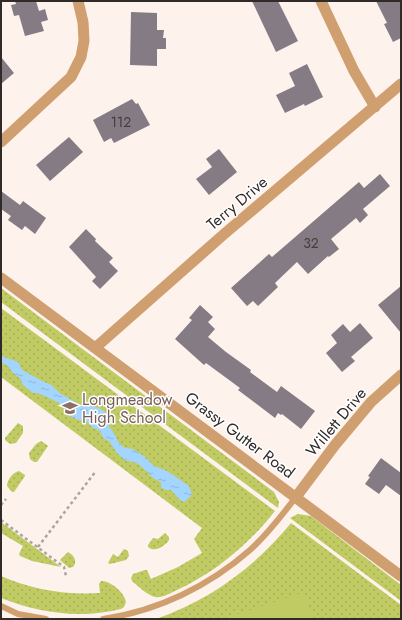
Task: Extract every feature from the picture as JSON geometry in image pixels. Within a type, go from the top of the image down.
[{"type":"street","points":[[1,142],[71,77],[81,57],[84,41],[83,22],[78,1]]},
{"type":"street","points":[[321,1],[354,71],[375,107]]},
{"type":"street","name":"Terry Drive","points":[[95,348],[223,235],[401,84]]},
{"type":"street","name":"Grassy Gutter Road","points":[[1,278],[401,576]]},
{"type":"street","name":"Willett Drive","points":[[296,497],[335,445],[371,402],[401,375]]},
{"type":"lane","name":"Willett Drive","points":[[104,619],[126,616],[161,604],[215,577],[250,550],[267,533],[296,497]]},
{"type":"lane","points":[[1,606],[18,614],[46,619]]},
{"type":"path","points":[[38,547],[96,471]]},
{"type":"path","points":[[1,505],[6,498]]},
{"type":"path","points":[[1,520],[64,567],[66,576]]},
{"type":"green space","points":[[1,288],[274,492],[279,502],[278,508],[1,302]]},
{"type":"green space","points":[[1,308],[275,511],[242,547],[204,576],[163,596],[155,597],[146,592],[132,581],[131,578],[133,574],[147,570],[151,579],[178,567],[202,553],[194,539],[202,528],[1,377]]},
{"type":"green space","points":[[18,423],[23,426],[23,433],[16,443],[10,444],[5,440],[5,438]]},
{"type":"green space","points":[[41,441],[48,446],[37,462],[34,462],[30,459],[29,453],[36,444]]},
{"type":"green space","points":[[19,471],[25,476],[14,492],[12,492],[7,486],[8,481]]},
{"type":"green space","points":[[298,514],[311,516],[401,585],[401,601],[290,518]]},
{"type":"green space","points":[[1,522],[61,567],[32,561],[20,556],[19,554],[23,546],[1,533]]},
{"type":"green space","points":[[291,523],[401,605],[401,619],[156,619],[195,602],[213,592],[247,568]]},
{"type":"green space","points":[[165,533],[169,537],[169,540],[165,544],[157,549],[151,549],[148,547],[153,538],[158,539]]},
{"type":"green space","points":[[124,549],[128,551],[129,556],[126,560],[110,564],[108,563],[113,554],[118,557]]},
{"type":"green space","points":[[68,552],[74,557],[75,560],[73,567],[69,568],[60,560]]},
{"type":"green space","points":[[1,576],[37,588],[74,593],[100,593],[99,584],[101,581],[105,581],[120,591],[126,602],[124,607],[121,609],[90,614],[45,611],[1,598]]},
{"type":"green space","points":[[304,592],[313,619],[223,619]]},
{"type":"water","points":[[1,356],[18,362],[22,370],[50,384],[61,394],[84,407],[95,407],[105,412],[108,425],[118,442],[125,448],[133,449],[145,457],[154,466],[167,471],[189,486],[192,495],[184,502],[171,490],[165,490],[161,487],[161,482],[152,477],[140,465],[134,462],[126,461],[117,453],[109,441],[103,438],[100,431],[92,427],[85,420],[79,420],[71,417],[69,412],[57,402],[38,393],[33,393],[22,384],[21,379],[12,372],[8,366],[1,362]]},
{"type":"building","points":[[15,1],[36,1],[39,11],[45,9],[48,20],[41,22],[44,31],[25,36],[19,15],[14,16],[11,5],[16,4]]},
{"type":"building","points":[[252,1],[278,1],[298,41],[276,52]]},
{"type":"building","points":[[376,1],[401,1],[401,38],[393,42],[384,24],[387,23]]},
{"type":"building","points":[[131,12],[157,13],[157,30],[164,30],[163,38],[166,38],[166,49],[157,49],[157,66],[130,65]]},
{"type":"building","points":[[1,57],[14,73],[1,84]]},
{"type":"building","points":[[307,64],[323,97],[305,106],[304,104],[285,113],[276,95],[295,86],[289,73]]},
{"type":"building","points":[[132,99],[136,104],[138,103],[150,125],[114,143],[111,138],[104,142],[93,120]]},
{"type":"building","points":[[69,137],[83,152],[50,181],[36,165]]},
{"type":"building","points":[[219,149],[237,172],[209,195],[196,179],[212,167],[206,159]]},
{"type":"building","points":[[380,174],[390,186],[363,209],[368,215],[360,223],[356,218],[331,239],[339,249],[329,257],[328,256],[308,274],[297,262],[275,283],[278,287],[258,306],[253,301],[247,306],[231,288],[269,254],[272,257],[359,182],[364,188]]},
{"type":"building","points":[[1,191],[20,205],[23,201],[46,218],[35,234],[25,226],[22,230],[8,220],[11,216],[1,209]]},
{"type":"building","points":[[86,229],[96,239],[95,241],[113,258],[109,262],[118,271],[100,289],[92,281],[96,277],[69,247]]},
{"type":"building","points":[[401,286],[401,333],[378,305]]},
{"type":"building","points":[[200,305],[213,317],[208,322],[215,329],[208,337],[277,392],[281,386],[315,411],[301,429],[282,414],[281,415],[278,413],[275,418],[238,390],[240,388],[206,363],[204,365],[175,339],[192,320],[189,318]]},
{"type":"building","points":[[360,323],[373,338],[351,357],[355,361],[342,372],[326,353],[337,343],[331,335],[343,324],[350,332]]},
{"type":"building","points":[[381,458],[401,473],[401,496],[386,485],[379,494],[365,484],[370,477],[368,476]]},
{"type":"place","name":"Longmeadow High School","points":[[70,408]]}]
